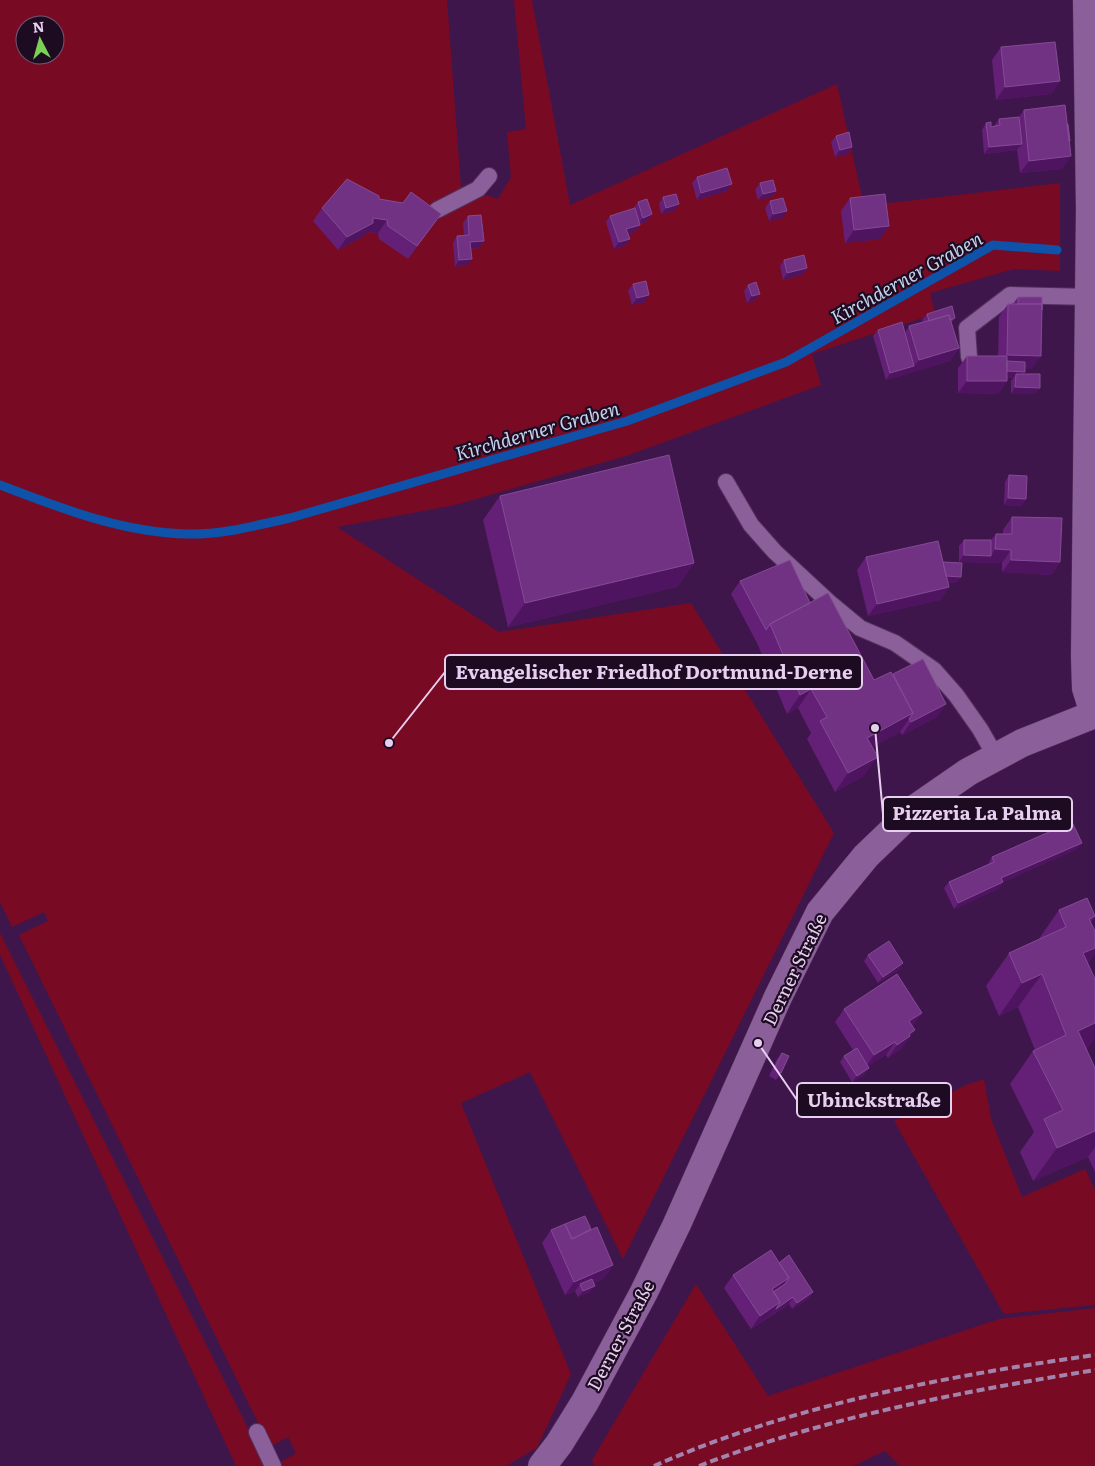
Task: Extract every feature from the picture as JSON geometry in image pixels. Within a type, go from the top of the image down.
[{"type":"main road","points":[[1087,0],[1090,297],[1085,656],[1086,688],[1094,714]]},
{"type":"main road","name":"Derner Straße","points":[[542,1466],[559,1444],[585,1402],[644,1292],[677,1224],[778,997],[820,912],[866,856],[916,808],[968,772],[1022,743],[1094,714]]},
{"type":"lane","points":[[437,210],[478,189],[489,176]]},
{"type":"lane","points":[[970,357],[967,328],[1010,295],[1090,297]]},
{"type":"lane","points":[[726,482],[751,525],[775,552],[832,604],[860,628],[895,642],[934,670],[956,695],[980,729],[996,757]]},
{"type":"lane","points":[[257,1432],[273,1466]]},
{"type":"shaded area","points":[[0,0],[447,0],[461,187],[498,199],[511,177],[507,132],[526,129],[514,0],[532,0],[570,205],[837,84],[864,206],[1060,183],[1060,271],[1014,269],[930,293],[935,314],[812,354],[821,385],[629,455],[455,505],[337,527],[499,632],[691,603],[834,833],[623,1259],[530,1072],[461,1103],[571,1374],[537,1448],[506,1466],[281,1466],[279,1463],[296,1453],[288,1437],[270,1447],[19,935],[48,921],[44,912],[12,927],[0,902]]},
{"type":"shaded area","points":[[0,933],[267,1466],[236,1466],[0,955]]},
{"type":"shaded area","points":[[984,1079],[991,1119],[1022,1197],[1085,1169],[1095,1190],[1095,1305],[1004,1314],[894,1121],[966,1085]]},
{"type":"shaded area","points":[[696,1284],[768,1396],[999,1319],[1095,1308],[1095,1466],[900,1466],[885,1451],[853,1466],[594,1466],[592,1460]]},
{"type":"building","points":[[1055,42],[1060,81],[1005,87],[1001,47]]},
{"type":"building","points":[[1065,105],[1071,156],[1029,161],[1024,110]]},
{"type":"building","points":[[1019,117],[1022,144],[989,147],[986,123],[991,122],[991,127],[1000,125],[999,119]]},
{"type":"building","points":[[1068,124],[1070,141],[1069,141]]},
{"type":"building","points":[[849,132],[852,147],[840,150],[836,136]]},
{"type":"building","points":[[727,168],[732,184],[701,193],[697,177]]},
{"type":"building","points":[[347,179],[379,196],[379,199],[403,203],[411,192],[441,214],[417,246],[388,226],[387,220],[373,218],[373,223],[347,237],[322,208]]},
{"type":"building","points":[[773,180],[776,191],[763,194],[760,183]]},
{"type":"building","points":[[676,194],[679,204],[666,208],[663,197]]},
{"type":"building","points":[[885,194],[889,226],[854,230],[850,198]]},
{"type":"building","points":[[783,198],[787,211],[773,214],[770,201]]},
{"type":"building","points":[[647,199],[652,214],[643,218],[638,202]]},
{"type":"building","points":[[635,208],[640,225],[626,229],[630,239],[619,242],[610,216]]},
{"type":"building","points":[[481,215],[484,241],[470,242],[472,259],[459,260],[457,236],[469,235],[468,216]]},
{"type":"building","points":[[804,255],[807,268],[787,273],[784,260]]},
{"type":"building","points":[[646,281],[649,295],[637,298],[633,284]]},
{"type":"building","points":[[756,282],[760,294],[752,296],[748,285]]},
{"type":"building","points":[[1018,297],[1042,297],[1042,304],[1018,304]]},
{"type":"building","points":[[1008,304],[1042,304],[1041,356],[1007,355]]},
{"type":"building","points":[[952,306],[955,318],[950,320],[949,315],[929,321],[927,314]]},
{"type":"building","points":[[949,315],[959,348],[919,360],[909,326]]},
{"type":"building","points":[[902,322],[914,366],[890,373],[878,330]]},
{"type":"building","points":[[967,356],[1007,356],[1007,381],[967,381]]},
{"type":"building","points":[[1007,361],[1025,362],[1025,372],[1007,371]]},
{"type":"building","points":[[1016,374],[1040,374],[1040,388],[1015,387]]},
{"type":"building","points":[[669,455],[694,563],[525,603],[500,496]]},
{"type":"building","points":[[1009,475],[1027,476],[1026,499],[1008,498]]},
{"type":"building","points":[[1012,517],[1062,518],[1060,562],[1011,560],[1011,550],[995,549],[996,534],[1012,534]]},
{"type":"building","points":[[964,540],[991,540],[991,556],[964,555]]},
{"type":"building","points":[[938,541],[949,587],[877,604],[866,557]]},
{"type":"building","points":[[790,560],[810,603],[770,624],[766,630],[740,581]]},
{"type":"building","points":[[943,562],[962,563],[961,577],[946,576]]},
{"type":"building","points":[[828,593],[874,680],[891,672],[913,713],[867,738],[878,757],[848,773],[820,721],[827,717],[811,689],[800,695],[770,624]]},
{"type":"building","points":[[923,659],[946,704],[911,722],[909,719],[913,713],[893,674]]},
{"type":"building","points":[[1072,822],[1082,843],[1001,878],[1003,882],[958,903],[949,882],[994,862],[992,857]]},
{"type":"building","points":[[1087,898],[1095,916],[1089,919],[1095,931],[1095,948],[1083,953],[1095,979],[1095,1023],[1078,1031],[1095,1068],[1095,1131],[1057,1148],[1044,1119],[1063,1110],[1033,1051],[1066,1035],[1042,974],[1022,983],[1009,953],[1066,927],[1059,910]]},
{"type":"building","points":[[889,941],[903,963],[883,977],[868,955]]},
{"type":"building","points":[[897,974],[922,1013],[909,1021],[915,1030],[909,1034],[910,1036],[897,1045],[895,1042],[874,1055],[844,1009]]},
{"type":"building","points":[[857,1048],[869,1068],[857,1076],[844,1056]]},
{"type":"building","points":[[782,1053],[789,1056],[781,1073],[774,1069]]},
{"type":"building","points":[[585,1216],[591,1229],[572,1239],[565,1224]]},
{"type":"building","points":[[565,1224],[572,1239],[597,1227],[613,1265],[574,1282],[551,1230]]},
{"type":"building","points":[[771,1250],[789,1278],[772,1289],[780,1302],[760,1316],[733,1275]]},
{"type":"building","points":[[789,1255],[813,1292],[797,1303],[793,1297],[776,1309],[780,1302],[773,1292],[785,1284],[789,1278],[779,1263]]},
{"type":"building","points":[[592,1279],[595,1286],[583,1291],[580,1284]]},
{"type":"waterway","name":"Kirchderner Graben","points":[[0,485],[92,518],[164,533],[201,534],[265,524],[627,421],[786,362],[993,245],[1057,250]]},
{"type":"railway","points":[[654,1466],[760,1426],[870,1396],[926,1383],[1095,1355]]},
{"type":"railway","points":[[699,1466],[796,1433],[894,1408],[994,1387],[1095,1370]]},
{"type":"place","name":"Pizzeria La Palma","points":[[875,728]]},
{"type":"place","name":"Evangelischer Friedhof Dortmund-Derne","points":[[389,743]]},
{"type":"place","name":"Ubinckstraße","points":[[758,1043]]}]
